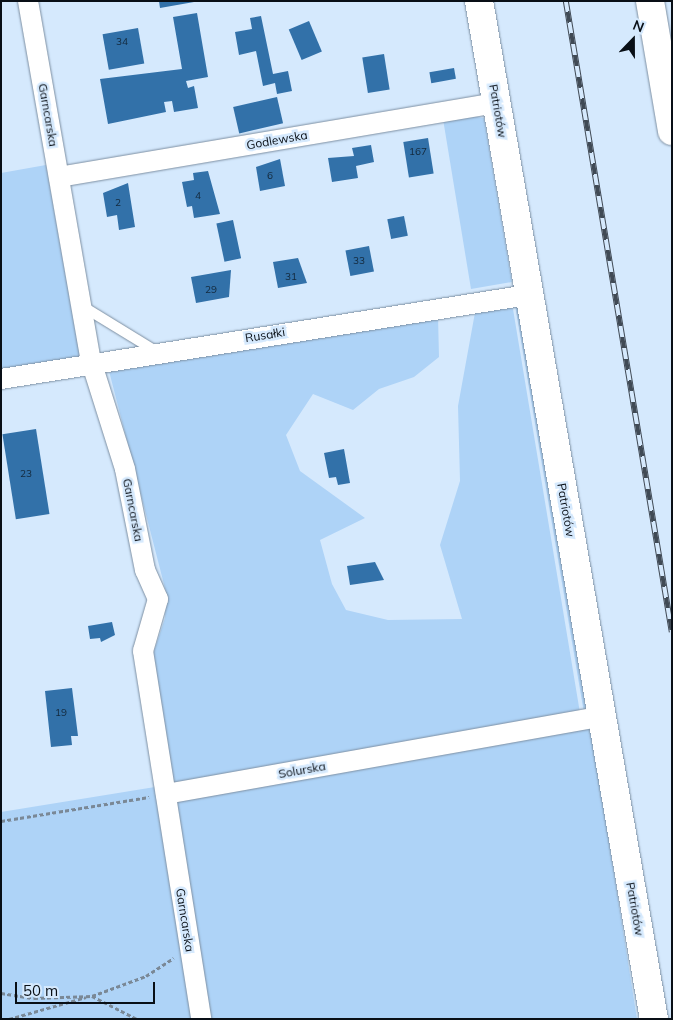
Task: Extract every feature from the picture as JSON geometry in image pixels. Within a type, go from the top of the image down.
[{"type":"main road","name":"Patriotów","points":[[479,1],[654,1019]]},
{"type":"main road","points":[[650,1],[672,131]]},
{"type":"street","name":"Garncarska","points":[[28,1],[91,362],[124,469],[145,570],[158,599],[143,651],[201,1019]]},
{"type":"street","name":"Godlewska","points":[[58,176],[496,103]]},
{"type":"street","name":"Rusałki","points":[[1,379],[91,362],[528,294]]},
{"type":"street","name":"Solurska","points":[[166,794],[602,716]]},
{"type":"lane","points":[[82,306],[157,352]]},
{"type":"path","points":[[1,821],[166,794]]},
{"type":"path","points":[[9,1019],[92,996],[146,976],[189,948]]},
{"type":"path","points":[[1,992],[34,998],[92,996],[137,1019]]},
{"type":"shaded area","points":[[463,115],[484,118],[512,282],[471,289],[443,119]]},
{"type":"shaded area","points":[[46,165],[83,373],[1,387],[1,173]]},
{"type":"shaded area","points":[[512,303],[580,713],[592,733],[637,1019],[1,1019],[1,812],[155,787],[153,654],[165,618],[166,592],[109,371],[438,316],[439,357],[414,377],[379,389],[353,410],[313,394],[286,435],[300,471],[365,518],[320,540],[332,584],[346,610],[388,620],[462,619],[440,545],[460,481],[458,406],[476,307]]},
{"type":"shaded area","points":[[515,305],[520,307],[587,708],[584,713]]},
{"type":"building","points":[[159,1],[194,1],[194,2],[160,8]]},
{"type":"building","points":[[197,13],[208,77],[186,81],[188,88],[194,86],[198,108],[174,112],[172,101],[164,102],[166,112],[108,124],[100,79],[182,69],[173,17]]},
{"type":"building","points":[[261,16],[273,74],[288,71],[292,91],[277,94],[275,83],[263,86],[256,51],[239,55],[235,32],[252,29],[250,18]]},
{"type":"building","points":[[309,21],[322,51],[302,60],[289,30]]},
{"type":"building","points":[[138,28],[144,63],[109,70],[103,34]]},
{"type":"building","points":[[384,54],[390,90],[368,93],[362,57]]},
{"type":"building","points":[[454,68],[456,79],[431,83],[429,72]]},
{"type":"building","points":[[277,97],[283,123],[239,133],[233,107]]},
{"type":"building","points":[[428,138],[434,174],[409,177],[403,142]]},
{"type":"building","points":[[371,145],[374,162],[356,166],[358,178],[332,182],[328,158],[354,156],[352,148]]},
{"type":"building","points":[[280,159],[285,186],[260,191],[256,167]]},
{"type":"building","points":[[208,171],[220,214],[194,218],[192,206],[187,207],[182,182],[194,180],[193,173]]},
{"type":"building","points":[[128,183],[135,227],[119,230],[117,215],[107,217],[103,193]]},
{"type":"building","points":[[404,216],[408,236],[391,239],[387,219]]},
{"type":"building","points":[[233,220],[241,258],[224,262],[216,224]]},
{"type":"building","points":[[369,246],[374,272],[350,276],[345,251]]},
{"type":"building","points":[[298,258],[307,283],[278,288],[273,262]]},
{"type":"building","points":[[231,270],[229,297],[196,303],[191,277]]},
{"type":"building","points":[[36,429],[49,514],[16,519],[2,434]]},
{"type":"building","points":[[344,449],[350,483],[338,485],[336,477],[329,478],[324,453]]},
{"type":"building","points":[[375,562],[384,580],[350,585],[347,566]]},
{"type":"building","points":[[112,622],[115,635],[101,642],[100,638],[90,639],[88,626]]},
{"type":"building","points":[[72,688],[78,736],[71,736],[72,745],[51,747],[45,691]]},
{"type":"railway","points":[[566,1],[672,632]]}]
